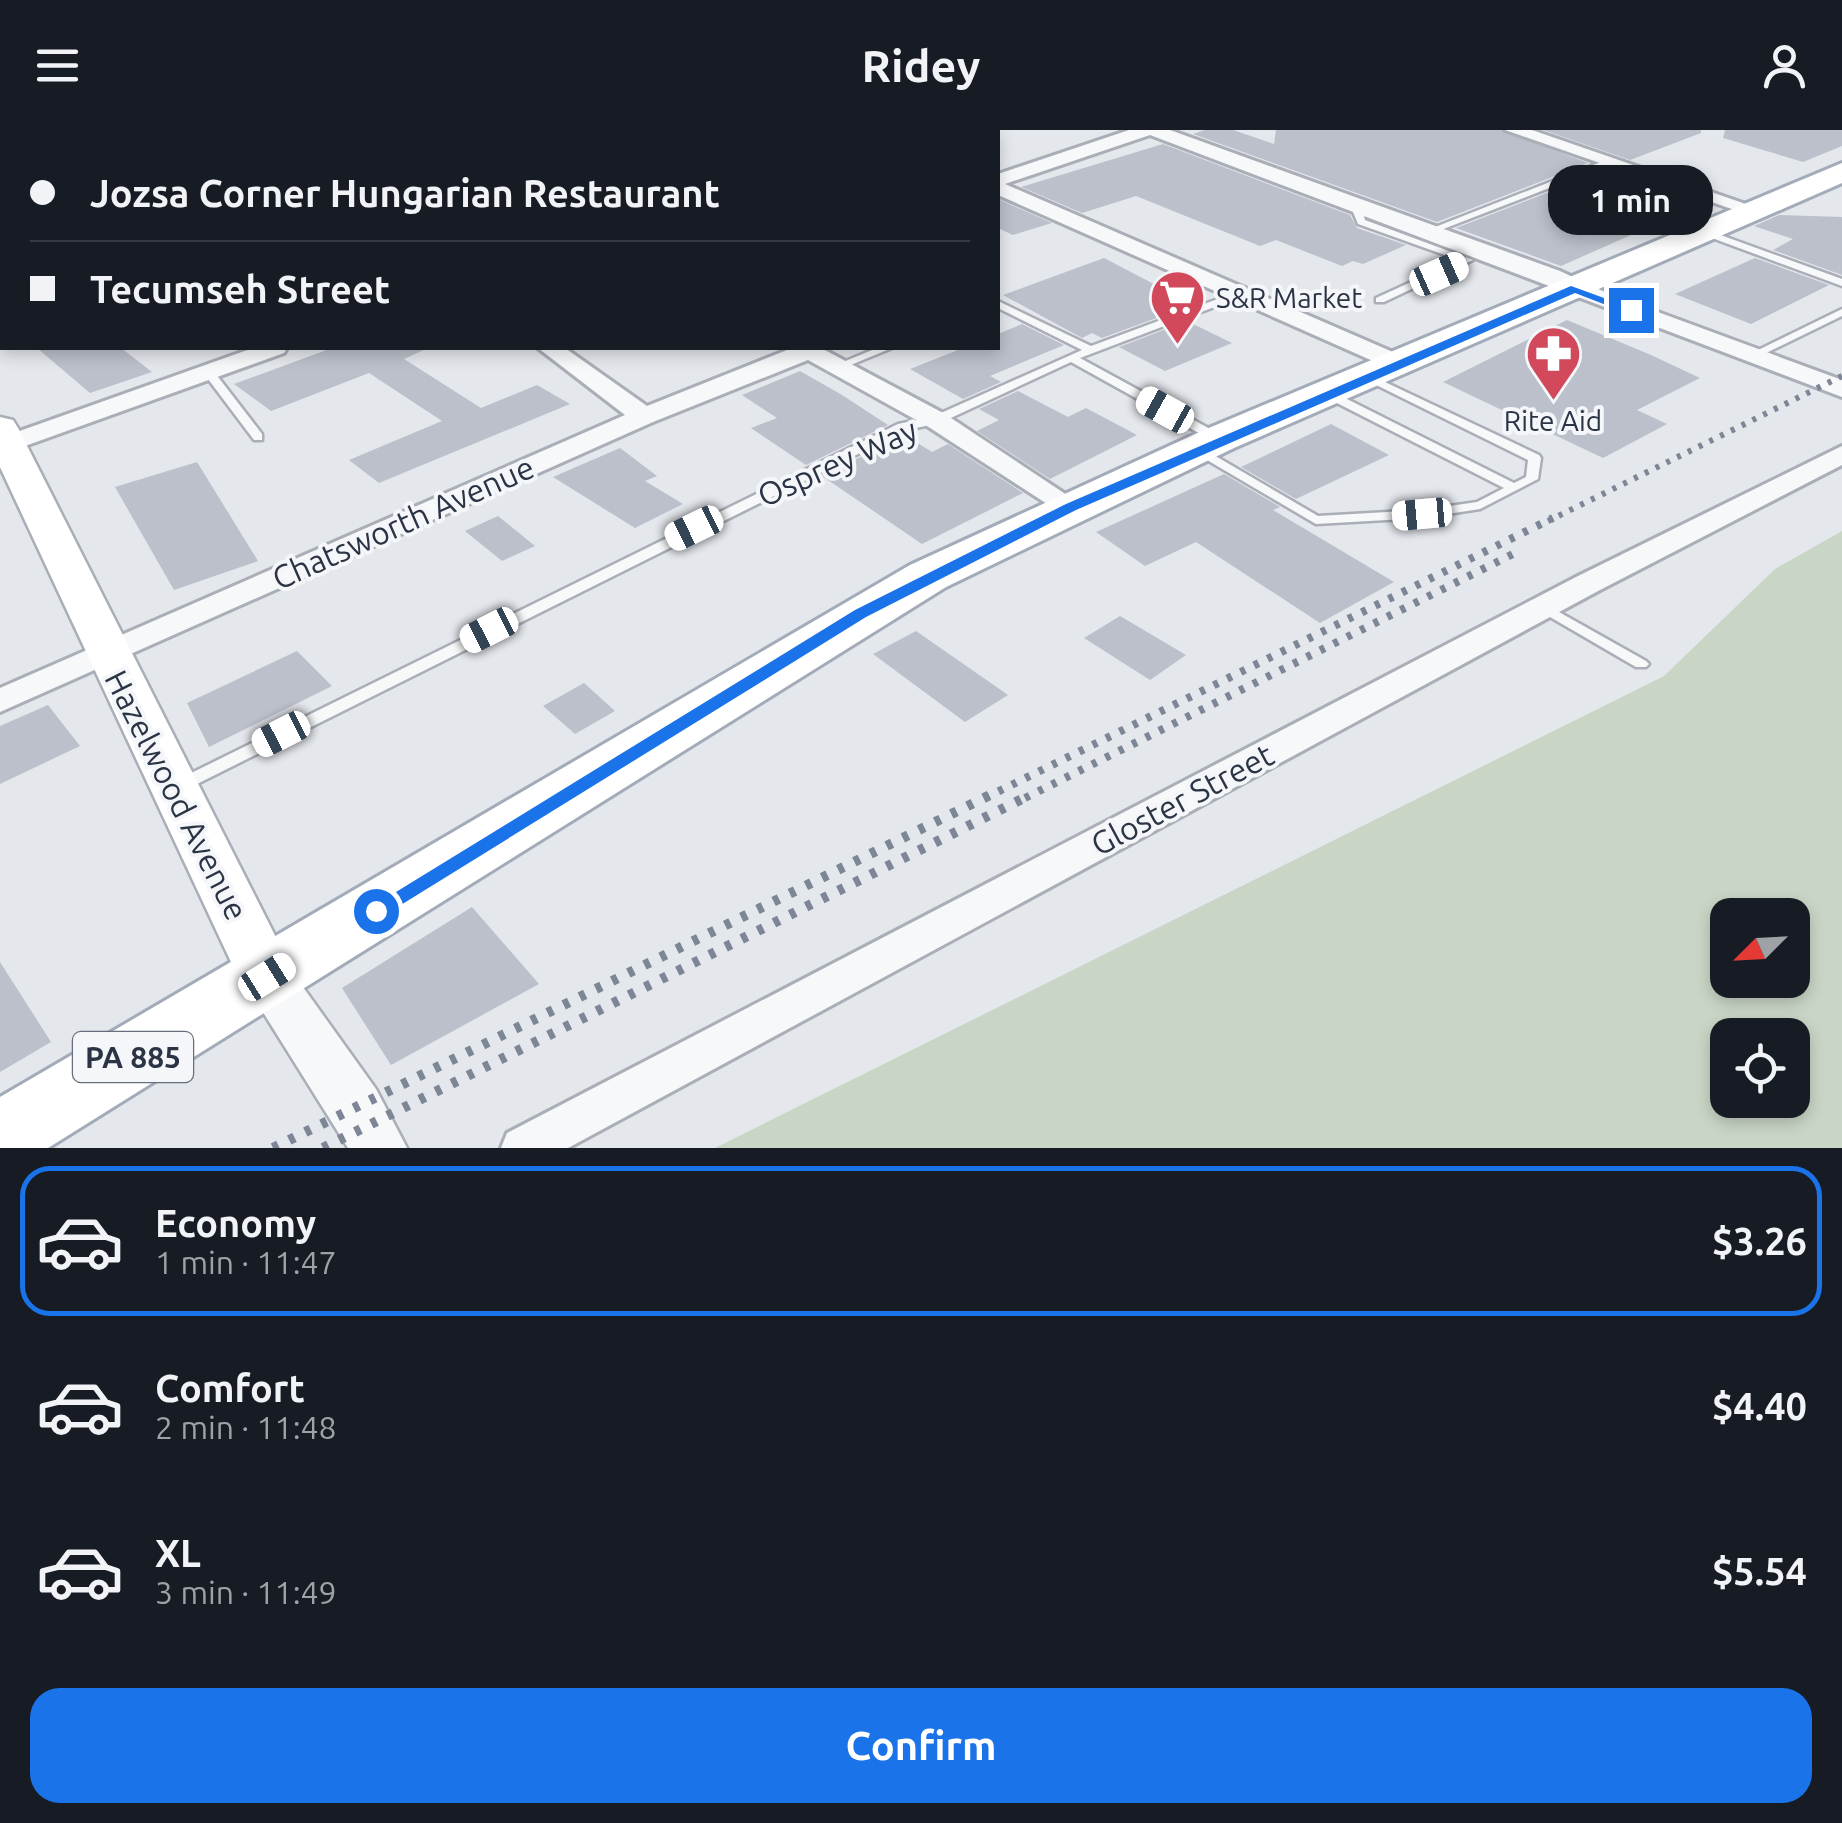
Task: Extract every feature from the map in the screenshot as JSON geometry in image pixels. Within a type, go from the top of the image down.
[{"type":"main road","name":"PA 885","points":[[0,1137],[860,614],[1071,507],[1208,445],[1842,172]]},
{"type":"main road","name":"Hazelwood Avenue","points":[[2,440],[267,977]]},
{"type":"street","points":[[1000,183],[1150,130],[1430,230],[1477,256],[1575,288],[1842,389]]},
{"type":"street","points":[[1514,130],[1756,211]]},
{"type":"street","points":[[1000,185],[1242,293],[1365,378]]},
{"type":"street","points":[[2,440],[269,350]]},
{"type":"street","points":[[553,350],[644,416]]},
{"type":"street","name":"Chatsworth Avenue","points":[[0,701],[644,416],[805,350]]},
{"type":"street","points":[[809,350],[936,420],[1071,507]]},
{"type":"street","name":"Gloster Street","points":[[524,1148],[1543,608],[1842,454]]},
{"type":"street","name":"Hazelwood Avenue","points":[[267,977],[356,1107],[378,1148]]},
{"type":"lane","points":[[1430,230],[1611,161]]},
{"type":"lane","points":[[1367,208],[1358,212],[1361,222],[1477,256]]},
{"type":"lane","points":[[1704,232],[1842,284]]},
{"type":"lane","points":[[1380,300],[1477,256]]},
{"type":"lane","name":"Osprey Way","points":[[174,788],[902,427],[936,420],[1070,358],[1242,293]]},
{"type":"lane","points":[[1000,305],[1090,350]]},
{"type":"lane","points":[[1000,315],[1012,311]]},
{"type":"lane","points":[[1752,356],[1842,312]]},
{"type":"lane","points":[[837,367],[881,350]]},
{"type":"lane","points":[[1070,358],[1208,445],[1316,520],[1422,514],[1480,505],[1532,478],[1535,458],[1365,378]]},
{"type":"lane","points":[[208,371],[258,437]]},
{"type":"lane","points":[[1365,378],[1514,488]]},
{"type":"lane","points":[[1543,608],[1641,664]]},
{"type":"green space","points":[[1842,531],[1842,1148],[715,1148],[1664,676],[1775,569]]},
{"type":"building","points":[[1233,130],[1274,144],[1276,130],[1501,130],[1588,163],[1437,222],[1193,134]]},
{"type":"building","points":[[1543,130],[1701,130],[1701,133],[1630,160]]},
{"type":"building","points":[[1725,130],[1842,130],[1842,146],[1803,162],[1723,138]]},
{"type":"building","points":[[1163,144],[1350,215],[1357,228],[1406,245],[1363,264],[1353,261],[1342,266],[1276,240],[1260,246],[1136,196],[1082,213],[1021,187]]},
{"type":"building","points":[[1604,171],[1701,204],[1561,266],[1456,228]]},
{"type":"building","points":[[1000,200],[1052,223],[1013,235],[1000,229]]},
{"type":"building","points":[[1779,215],[1842,217],[1842,275],[1773,250],[1793,239],[1754,226]]},
{"type":"building","points":[[1104,258],[1173,294],[1149,303],[1170,313],[1102,338],[1092,333],[1082,338],[1003,295]]},
{"type":"building","points":[[1755,258],[1829,285],[1751,324],[1675,294]]},
{"type":"building","points":[[1567,320],[1700,378],[1637,410],[1667,424],[1603,458],[1443,382]]},
{"type":"building","name":"S&R Market","points":[[1187,321],[1232,343],[1165,371],[1119,347]]},
{"type":"building","points":[[1022,324],[1064,345],[990,376],[1001,382],[963,399],[910,369],[958,350],[1000,350],[1000,333]]},
{"type":"building","points":[[39,350],[124,350],[152,372],[90,393]]},
{"type":"building","points":[[327,350],[424,350],[404,359],[481,408],[537,385],[570,404],[379,483],[349,460],[442,421],[369,373],[271,411],[234,384]]},
{"type":"building","points":[[800,371],[888,425],[806,465],[751,428],[777,418],[742,395]]},
{"type":"building","points":[[1018,391],[1068,417],[1086,408],[1137,435],[1050,479],[977,431],[999,420],[979,409]]},
{"type":"building","points":[[1331,424],[1389,455],[1296,499],[1241,467]]},
{"type":"building","points":[[905,435],[932,452],[948,444],[1023,493],[922,544],[822,476]]},
{"type":"building","points":[[620,448],[657,476],[645,481],[683,504],[635,528],[553,477]]},
{"type":"building","points":[[197,462],[258,561],[174,590],[115,487]]},
{"type":"building","points":[[1224,474],[1280,507],[1273,510],[1394,582],[1320,623],[1196,542],[1145,566],[1096,532]]},
{"type":"building","points":[[498,516],[535,546],[502,561],[465,531]]},
{"type":"building","points":[[1120,616],[1186,655],[1150,680],[1084,638]]},
{"type":"building","points":[[916,631],[1008,695],[965,722],[873,654]]},
{"type":"building","points":[[297,651],[332,686],[209,747],[187,703]]},
{"type":"building","points":[[584,683],[615,711],[575,734],[543,706]]},
{"type":"building","points":[[48,705],[80,746],[0,784],[0,726]]},
{"type":"building","points":[[472,907],[539,984],[391,1065],[342,988]]},
{"type":"building","points":[[0,962],[51,1042],[0,1072]]},
{"type":"railway","points":[[1548,521],[1842,376]]},
{"type":"railway","points":[[985,798],[1553,518]]},
{"type":"railway","points":[[1025,798],[1517,552]]},
{"type":"railway","points":[[273,1148],[990,795]]},
{"type":"railway","points":[[323,1148],[1030,795]]},
{"type":"place","name":"S&R Market","points":[[1177,346]]},
{"type":"place","name":"Rite Aid","points":[[1553,403]]},
{"type":"route","points":[[376,911],[860,614],[928,576],[1071,507],[1575,288],[1631,310]]}]
